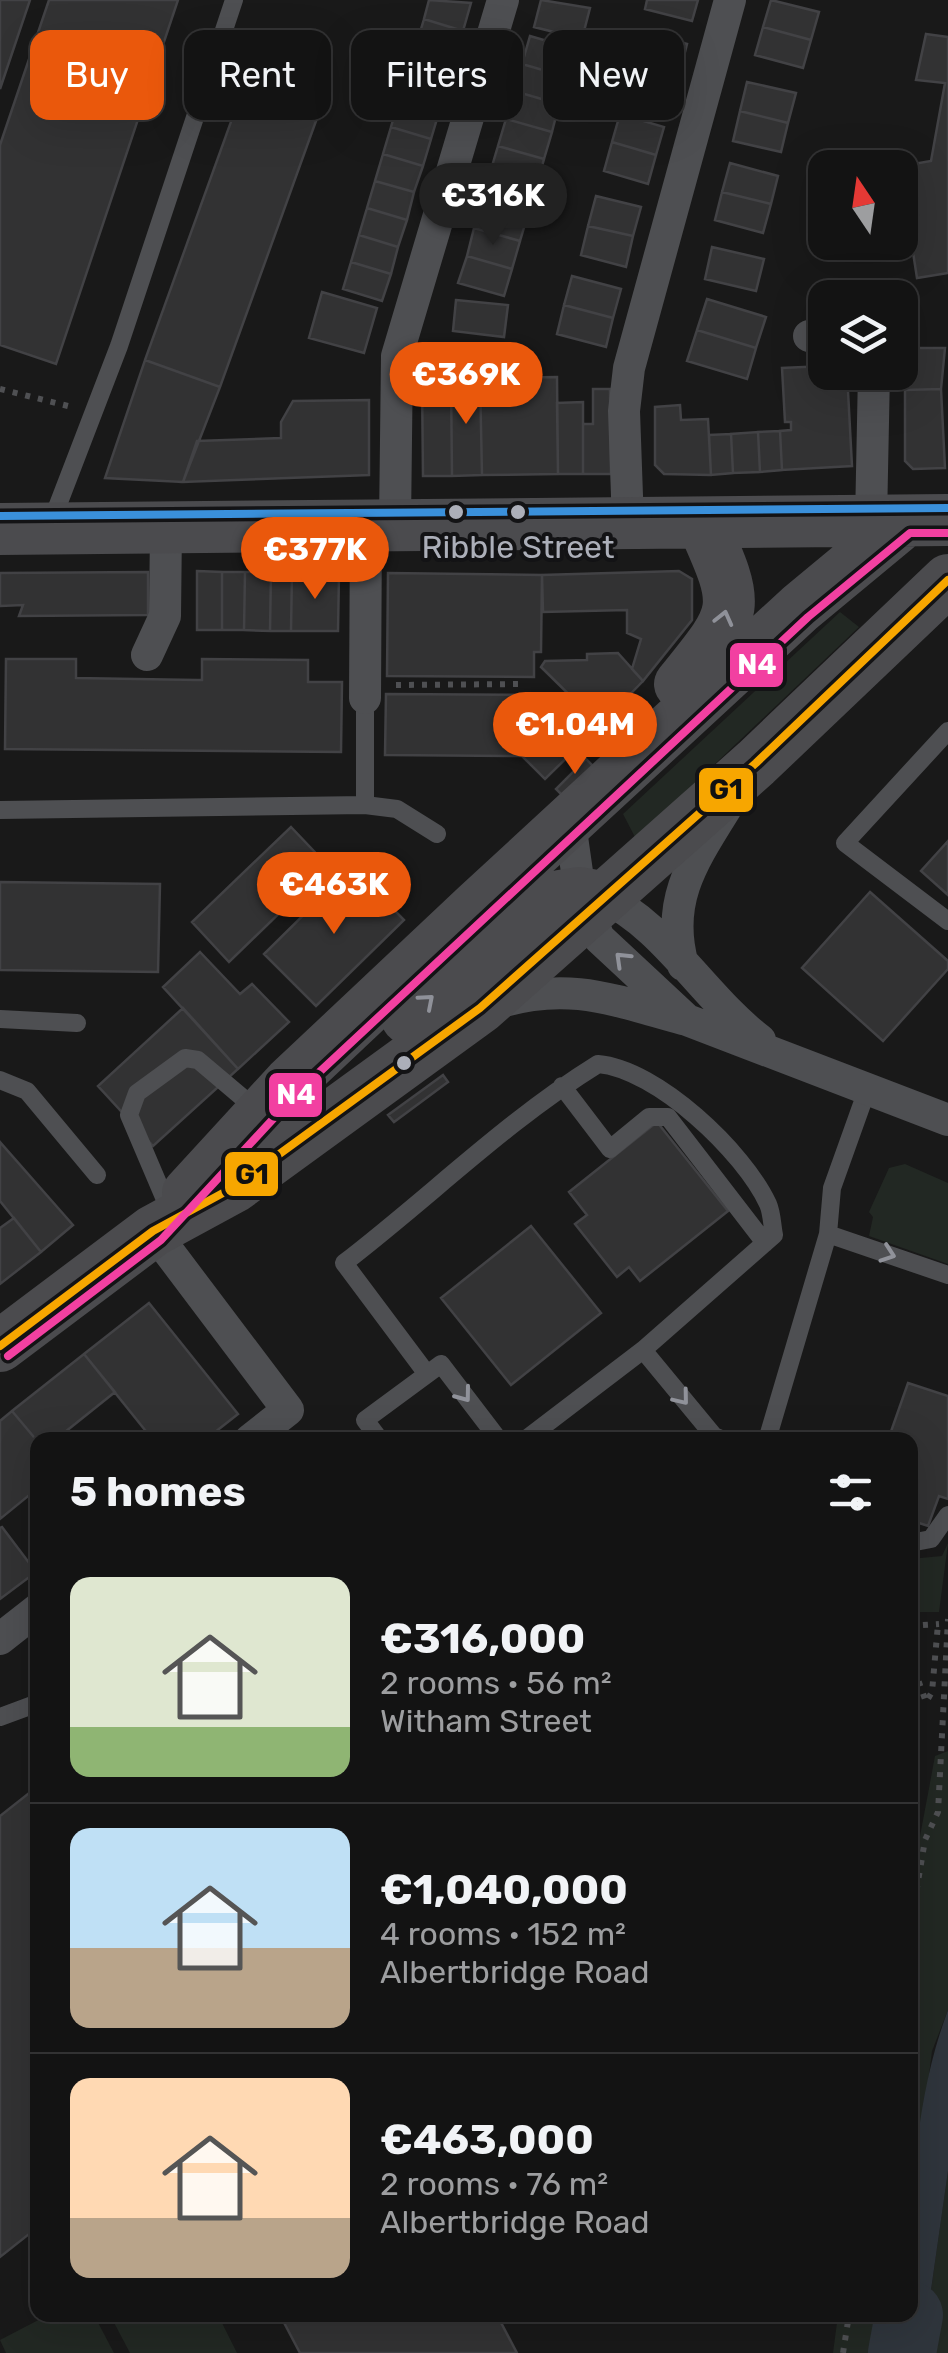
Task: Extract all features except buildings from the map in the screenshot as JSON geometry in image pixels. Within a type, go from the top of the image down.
[{"type":"main road","points":[[25,529],[908,521]]},
{"type":"main road","points":[[0,1346],[166,1221],[208,1204],[570,823],[800,608],[908,521]]},
{"type":"main road","points":[[667,732],[675,690],[725,628],[728,576],[703,524]]},
{"type":"main road","points":[[275,1132],[480,1008],[589,900],[756,763],[948,580]]},
{"type":"main road","points":[[275,1132],[529,909],[589,900]]},
{"type":"street","points":[[365,692],[397,356],[504,0]]},
{"type":"street","points":[[628,524],[624,411],[629,368],[730,0]]},
{"type":"street","points":[[878,390],[908,521]]},
{"type":"street","points":[[147,655],[166,616],[166,528]]},
{"type":"street","points":[[684,968],[675,918],[681,885],[756,763]]},
{"type":"street","points":[[570,823],[599,938],[687,1020]]},
{"type":"street","points":[[589,900],[628,908],[736,1022],[792,1064]]},
{"type":"street","points":[[480,1008],[535,992],[558,990],[602,996],[687,1020],[792,1064],[948,1120]]},
{"type":"street","points":[[166,1221],[288,1410],[260,1432]]},
{"type":"street","points":[[0,1639],[30,1615]]},
{"type":"lane","points":[[25,529],[94,413],[234,0]]},
{"type":"lane","points":[[364,805],[365,692]]},
{"type":"lane","points":[[948,731],[846,843],[948,921]]},
{"type":"lane","points":[[0,810],[364,805],[398,809],[437,834]]},
{"type":"lane","points":[[0,1019],[77,1023]]},
{"type":"lane","points":[[166,1221],[129,1115],[136,1093],[185,1058],[198,1060],[275,1132]]},
{"type":"lane","points":[[427,1374],[344,1263],[424,1202],[491,1138],[598,1064],[667,1092],[706,1121],[769,1205],[774,1235],[644,1350],[536,1432]]},
{"type":"lane","points":[[0,1080],[27,1091],[97,1175]]},
{"type":"lane","points":[[562,1086],[610,1148],[649,1118],[668,1118],[765,1243]]},
{"type":"lane","points":[[769,1432],[828,1234],[832,1188],[867,1090]]},
{"type":"lane","points":[[828,1234],[948,1275]]},
{"type":"lane","points":[[644,1350],[711,1432]]},
{"type":"lane","points":[[374,1432],[365,1420],[441,1364],[492,1432]]},
{"type":"lane","points":[[918,1540],[931,1538],[948,1515]]},
{"type":"lane","points":[[0,1717],[30,1705]]},
{"type":"path","points":[[0,390],[94,413]]},
{"type":"path","points":[[365,692],[521,684]]},
{"type":"path","points":[[918,1625],[945,1622]]},
{"type":"path","points":[[918,1680],[926,1702],[932,1692],[945,1622]]},
{"type":"path","points":[[918,1878],[924,1840],[938,1812],[945,1622]]},
{"type":"path","points":[[842,2353],[848,2322]]},
{"type":"shaded area","points":[[840,612],[859,627],[636,839],[623,814]]},
{"type":"shaded area","points":[[905,1164],[948,1183],[948,1264],[869,1236],[873,1217],[869,1212],[889,1168]]},
{"type":"shaded area","points":[[948,1543],[939,1612],[919,1612],[918,1558],[942,1556]]},
{"type":"shaded area","points":[[948,1751],[948,2010],[932,2051],[918,2162],[918,1847],[935,1756]]},
{"type":"shaded area","points":[[948,2010],[948,2171],[928,2311],[918,2319],[918,2141],[936,2046]]},
{"type":"shaded area","points":[[948,2170],[948,2353],[833,2353],[837,2322],[902,2322],[903,2332],[928,2311]]},
{"type":"shaded area","points":[[35,2322],[98,2322],[114,2353],[6,2353],[0,2340]]},
{"type":"shaded area","points":[[114,2322],[222,2322],[237,2353],[130,2353]]},
{"type":"shaded area","points":[[902,2322],[915,2322],[903,2332]]},
{"type":"waterway","points":[[902,2353],[908,2322]]},
{"type":"transit line","points":[[0,516],[948,508]]},
{"type":"transit line","name":"N4","points":[[8,1356],[161,1240],[298,1092],[808,617],[910,533],[948,533]]},
{"type":"transit line","name":"G1","points":[[0,1346],[153,1231],[234,1187],[480,1008],[756,763],[948,580]]},
{"type":"place","name":"Ribble Street","points":[[518,512]]}]
